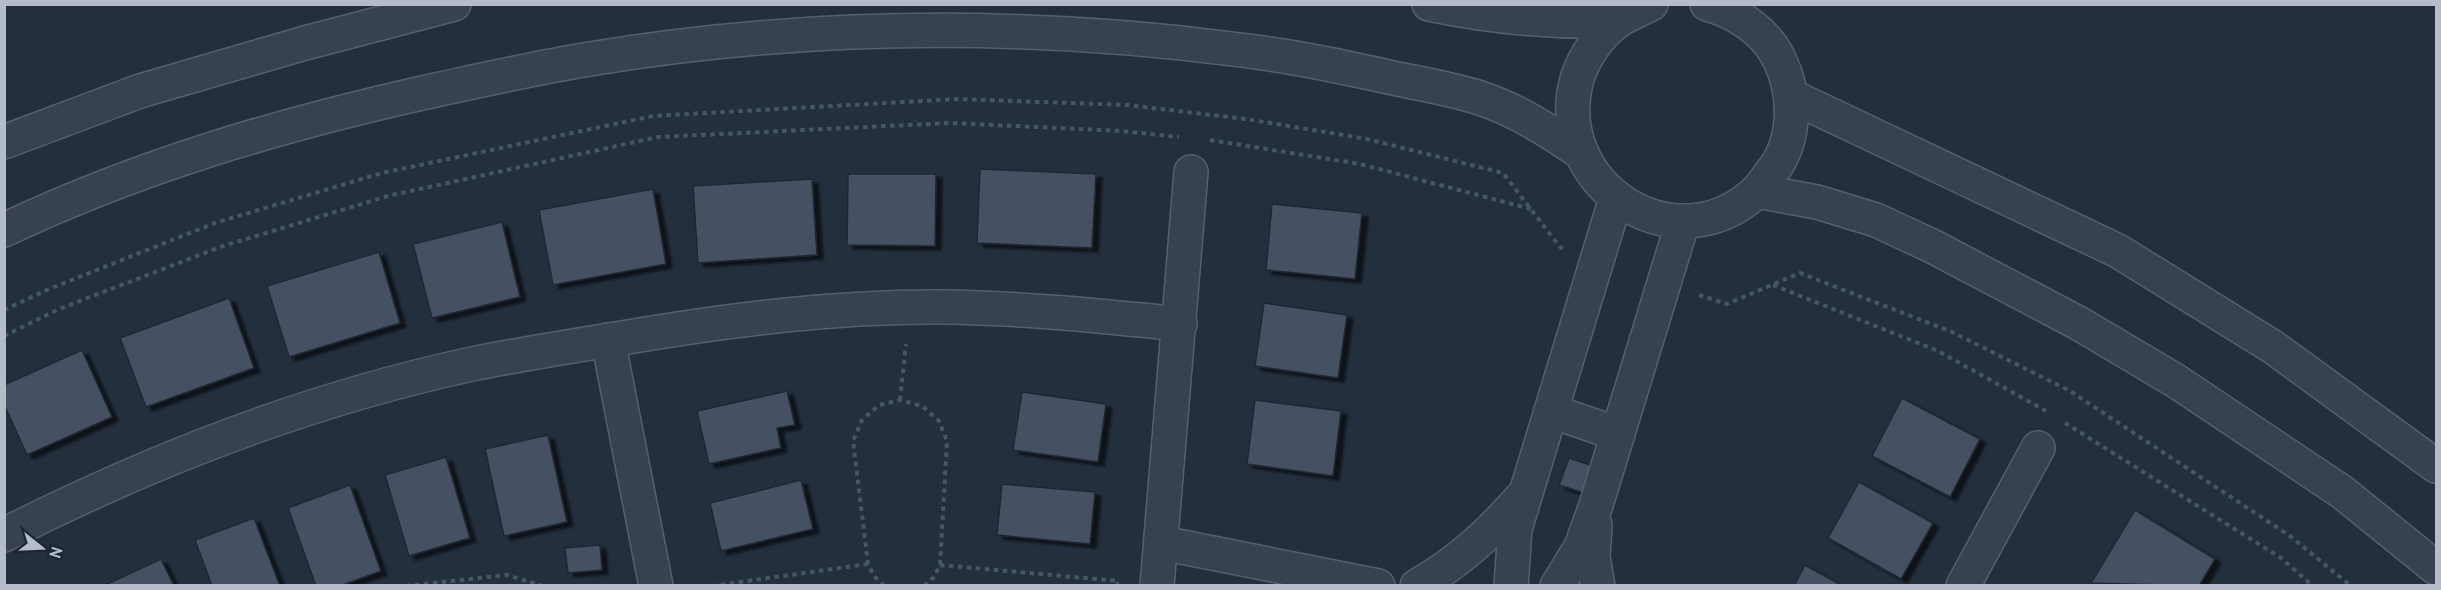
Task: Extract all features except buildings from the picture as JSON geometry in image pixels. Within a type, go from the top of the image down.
[{"type":"street","points":[[4,142],[140,91],[305,43],[454,4]]},
{"type":"street","points":[[1429,4],[1505,18],[1561,22],[1618,21]]},
{"type":"street","points":[[1651,4],[1618,21],[1596,41],[1581,66],[1573,95],[1573,114],[1580,153],[1595,178],[1616,198],[1636,211],[1659,219],[1683,221],[1710,218],[1735,207],[1757,191],[1778,163],[1790,131],[1791,96],[1780,60],[1757,30],[1726,9],[1707,4]]},
{"type":"street","points":[[4,230],[49,209],[179,158],[312,118],[590,59],[734,40],[878,31],[1023,31],[1159,39],[1293,56],[1481,98],[1533,121],[1580,153]]},
{"type":"street","points":[[1791,96],[2118,251],[2273,347],[2436,466]]},
{"type":"street","points":[[1157,585],[1191,172]]},
{"type":"street","points":[[1757,191],[1818,202],[1876,220],[1932,246],[2080,324],[2176,381],[2342,492],[2436,568]]},
{"type":"street","points":[[1511,585],[1515,529],[1616,198]]},
{"type":"street","points":[[1557,585],[1581,547],[1596,506],[1683,221]]},
{"type":"street","points":[[4,535],[80,497],[207,443],[339,399],[472,364],[718,322],[830,311],[931,307],[1061,311],[1180,324]]},
{"type":"street","points":[[608,340],[656,585]]},
{"type":"street","points":[[1551,411],[1618,434]]},
{"type":"street","points":[[1973,582],[2038,448]]},
{"type":"street","points":[[1417,585],[1459,560],[1490,534],[1526,492]]},
{"type":"street","points":[[1596,506],[1593,557],[1598,585]]},
{"type":"street","points":[[1162,543],[1378,585]]},
{"type":"path","points":[[4,336],[59,309],[256,236],[388,196],[658,137],[950,123],[1122,131],[1181,137]]},
{"type":"path","points":[[1205,140],[1360,164],[1531,209]]},
{"type":"path","points":[[900,400],[906,343],[917,343]]},
{"type":"path","points":[[884,585],[874,576],[868,564],[854,441],[862,420],[879,405],[900,400],[922,406],[939,421],[947,441],[940,565],[934,577],[924,585]]},
{"type":"path","points":[[712,585],[868,564]]},
{"type":"path","points":[[940,565],[1118,581],[1117,585]]},
{"type":"path","points":[[406,585],[507,575],[543,585]]}]
